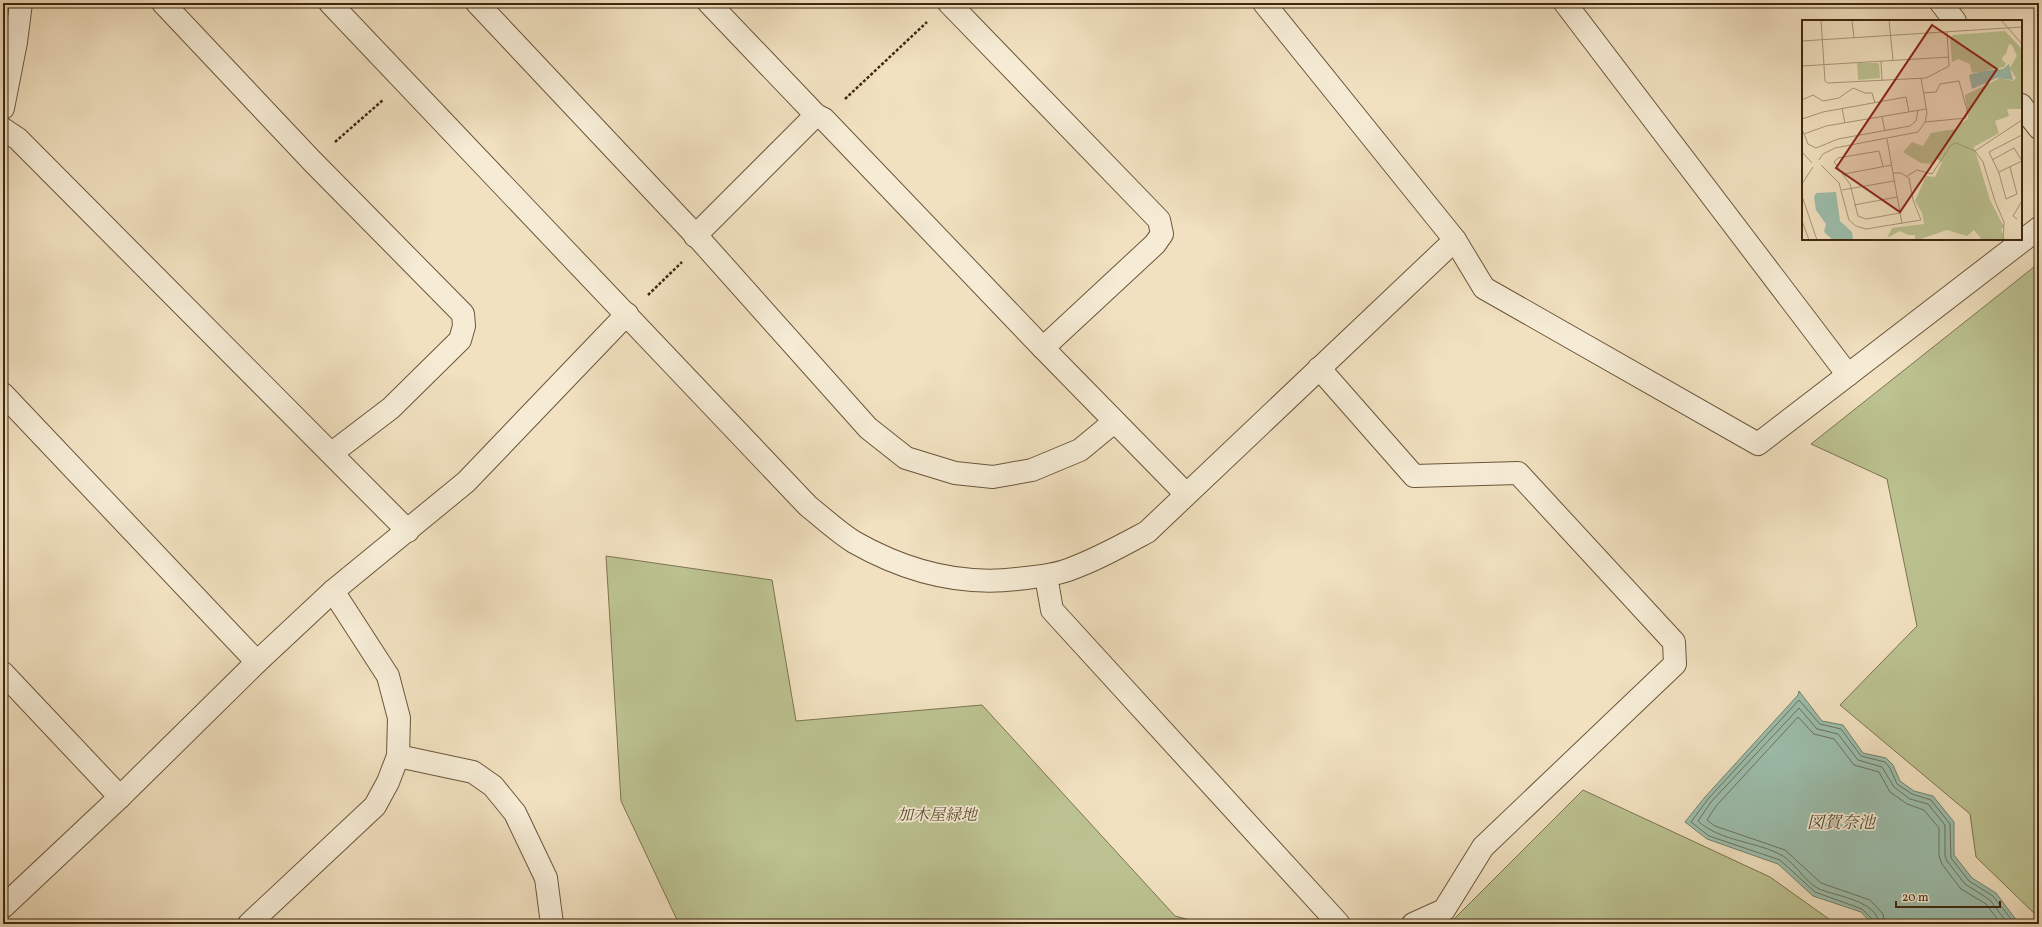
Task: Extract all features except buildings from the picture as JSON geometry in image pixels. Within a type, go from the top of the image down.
[{"type":"street","points":[[3,108],[16,42],[21,3]]},
{"type":"street","points":[[163,3],[313,162],[463,314],[464,326],[460,340],[391,408],[332,453]]},
{"type":"street","points":[[330,3],[808,506],[853,541],[901,566],[942,577],[995,582],[1046,576],[1067,571],[1105,555],[1147,532],[1455,240]]},
{"type":"street","points":[[477,3],[699,239],[868,428],[906,458],[955,473],[993,477],[1032,470],[1080,450],[1114,422]]},
{"type":"street","points":[[709,3],[1114,422],[1186,494]]},
{"type":"street","points":[[949,3],[1159,220],[1162,234],[1155,244],[1043,348]]},
{"type":"street","points":[[1264,3],[1455,240],[1484,288],[1758,444],[2039,228]]},
{"type":"street","points":[[1565,3],[1848,374]]},
{"type":"street","points":[[1941,3],[1954,20]]},
{"type":"street","points":[[2022,106],[2039,128]]},
{"type":"street","points":[[699,239],[820,117]]},
{"type":"street","points":[[3,129],[18,139],[408,531]]},
{"type":"street","points":[[3,908],[120,797],[257,662],[333,590],[408,531],[466,482],[627,314]]},
{"type":"street","points":[[1319,368],[1414,476],[1518,473],[1674,642],[1676,664],[1483,847],[1444,910],[1413,924]]},
{"type":"street","points":[[3,394],[257,662]]},
{"type":"street","points":[[1046,576],[1052,610],[1339,924]]},
{"type":"street","points":[[249,924],[375,806],[388,782],[398,756],[399,718],[388,676],[333,590]]},
{"type":"street","points":[[3,673],[120,797]]},
{"type":"street","points":[[398,756],[473,772],[494,786],[515,813],[546,878],[552,924]]},
{"type":"path","points":[[820,117],[931,19]]},
{"type":"path","points":[[313,162],[404,82]]},
{"type":"path","points":[[627,314],[699,239]]},
{"type":"green space","points":[[2039,263],[2039,918],[1976,857],[1970,814],[1840,705],[1917,626],[1887,479],[1811,444]]},
{"type":"green space","name":"加木屋緑地","points":[[606,556],[772,580],[796,721],[982,705],[1175,916],[1205,924],[679,924],[621,801]]},
{"type":"green space","points":[[1583,790],[1770,877],[1836,924],[1447,924],[1455,918]]},
{"type":"water","name":"図賀奈池","points":[[1799,691],[1822,721],[1843,725],[1863,753],[1886,758],[1893,765],[1900,781],[1914,791],[1933,796],[1954,822],[1954,855],[1972,878],[1996,893],[2017,921],[2022,924],[1872,924],[1861,912],[1813,896],[1778,864],[1707,839],[1685,822],[1705,797],[1798,695]]}]
